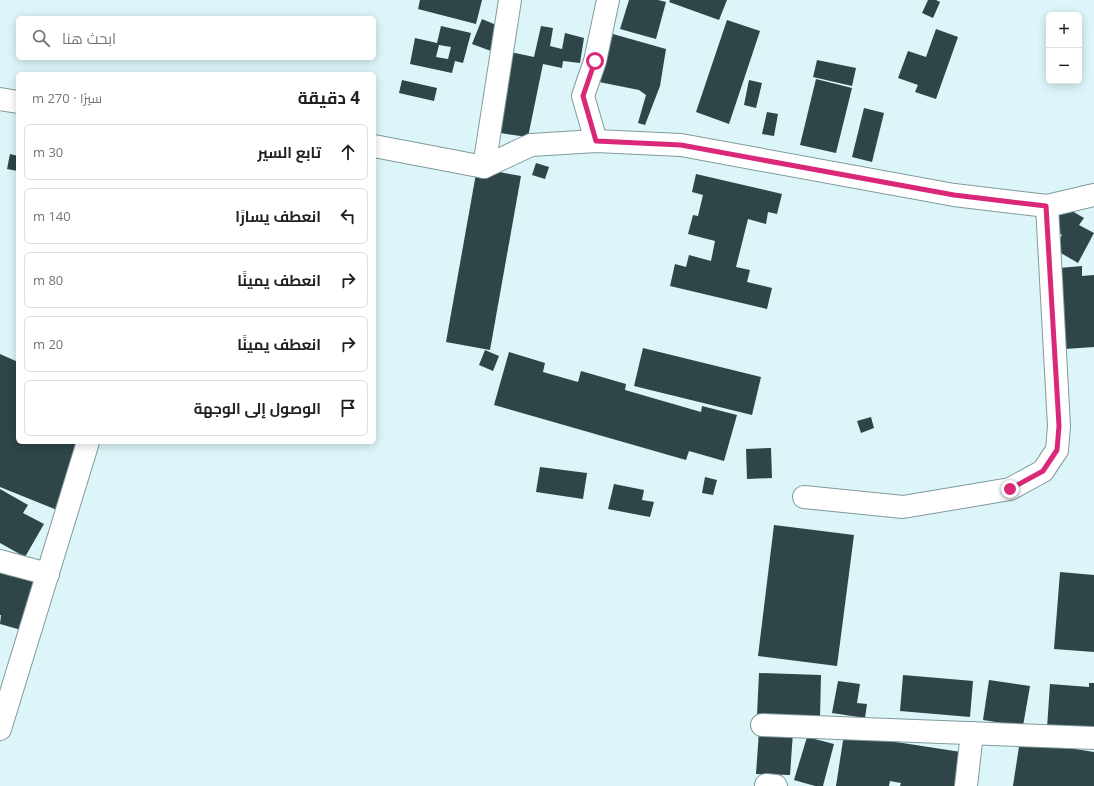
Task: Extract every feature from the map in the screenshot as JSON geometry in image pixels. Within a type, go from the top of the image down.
[{"type":"street","points":[[484,167],[510,0]]},
{"type":"street","points":[[596,141],[583,96],[595,61],[608,0]]},
{"type":"street","points":[[0,99],[16,102]]},
{"type":"street","points":[[376,146],[484,167],[531,145],[596,141],[681,145],[954,195],[1046,206],[1094,195]]},
{"type":"street","points":[[804,497],[903,507],[1010,489],[1043,471],[1057,450],[1059,426],[1046,206]]},
{"type":"street","points":[[0,729],[87,444]]},
{"type":"street","points":[[0,560],[48,574]]},
{"type":"street","points":[[762,725],[1094,738]]},
{"type":"street","points":[[966,786],[972,733]]},
{"type":"building","points":[[420,0],[482,0],[476,24],[418,9]]},
{"type":"building","points":[[629,0],[658,0],[666,2],[656,39],[620,29]]},
{"type":"building","points":[[670,0],[727,0],[719,20],[669,2]]},
{"type":"building","points":[[928,0],[936,0],[940,2],[933,18],[922,13]]},
{"type":"building","points":[[482,19],[501,27],[491,51],[472,44]]},
{"type":"building","points":[[727,20],[760,31],[729,124],[696,112]]},
{"type":"building","points":[[441,26],[471,33],[463,63],[455,61],[452,73],[410,64],[415,38],[437,43]],"holes":[[[439,45],[451,47],[448,59],[436,57]]]},
{"type":"building","points":[[541,26],[553,28],[550,46],[562,49],[565,33],[584,38],[580,63],[563,61],[562,68],[543,64],[528,137],[493,132],[505,51],[534,57]]},
{"type":"building","points":[[936,29],[958,37],[936,99],[915,92],[918,85],[898,78],[908,51],[926,57]]},
{"type":"building","points":[[613,34],[666,49],[660,86],[645,125],[638,123],[646,95],[639,90],[599,82]]},
{"type":"building","points":[[817,60],[856,68],[852,86],[813,77]]},
{"type":"building","points":[[816,79],[852,88],[836,153],[800,145]]},
{"type":"building","points":[[402,80],[437,88],[434,101],[399,93]]},
{"type":"building","points":[[749,80],[762,83],[756,108],[744,105]]},
{"type":"building","points":[[864,108],[884,113],[872,162],[852,157]]},
{"type":"building","points":[[767,112],[778,114],[774,136],[762,134]]},
{"type":"building","points":[[10,154],[16,156],[16,171],[7,169]]},
{"type":"building","points":[[536,163],[549,167],[545,179],[532,175]]},
{"type":"building","points":[[477,168],[521,176],[490,350],[446,342]]},
{"type":"building","points":[[696,174],[782,194],[777,214],[768,212],[766,224],[748,219],[736,267],[750,270],[747,282],[772,288],[767,309],[670,286],[675,264],[686,267],[689,255],[711,261],[715,241],[688,234],[693,215],[698,216],[703,195],[692,192]]},
{"type":"building","points":[[1060,204],[1084,218],[1079,225],[1094,233],[1078,263],[1054,249],[1062,235],[1047,226]]},
{"type":"building","points":[[1082,266],[1082,276],[1094,275],[1094,347],[1065,349],[1059,268]]},
{"type":"building","points":[[643,348],[761,377],[752,415],[634,386]]},
{"type":"building","points":[[485,350],[499,356],[493,371],[479,365]]},
{"type":"building","points":[[509,352],[545,363],[543,372],[578,382],[581,371],[626,384],[625,390],[701,412],[702,406],[737,415],[724,461],[689,451],[686,460],[494,405]]},
{"type":"building","points":[[0,354],[16,361],[16,444],[83,444],[57,510],[0,487]]},
{"type":"building","points":[[871,417],[874,428],[861,433],[857,421]]},
{"type":"building","points":[[771,448],[772,478],[747,479],[746,449]]},
{"type":"building","points":[[540,467],[587,473],[583,499],[536,492]]},
{"type":"building","points":[[705,477],[717,480],[713,495],[702,493]]},
{"type":"building","points":[[614,484],[644,490],[642,500],[654,502],[650,517],[608,509]]},
{"type":"building","points":[[0,489],[28,505],[23,513],[44,524],[25,557],[0,543]]},
{"type":"building","points":[[774,525],[854,535],[837,666],[758,656]]},
{"type":"building","points":[[0,570],[36,575],[21,630],[0,624]]},
{"type":"building","points":[[1060,572],[1094,575],[1094,652],[1054,649]]},
{"type":"building","points":[[759,673],[821,675],[820,717],[757,715]]},
{"type":"building","points":[[903,675],[973,681],[970,717],[900,711]]},
{"type":"building","points":[[989,680],[1030,686],[1023,726],[983,720]]},
{"type":"building","points":[[838,681],[860,684],[857,703],[867,704],[865,718],[832,713]]},
{"type":"building","points":[[1089,683],[1094,683],[1094,731],[1047,728],[1050,684],[1089,687]]},
{"type":"building","points":[[759,731],[793,732],[790,775],[756,774]]},
{"type":"building","points":[[844,734],[961,752],[955,786],[900,786],[901,783],[890,781],[889,786],[836,786]]},
{"type":"building","points":[[807,737],[834,744],[823,786],[815,786],[794,780]]},
{"type":"building","points":[[1020,740],[1094,752],[1094,786],[1013,786]]},
{"type":"route","points":[[595,61],[583,96],[596,141],[681,145],[954,195],[1046,206],[1059,426],[1057,450],[1043,471],[1010,489]]}]
